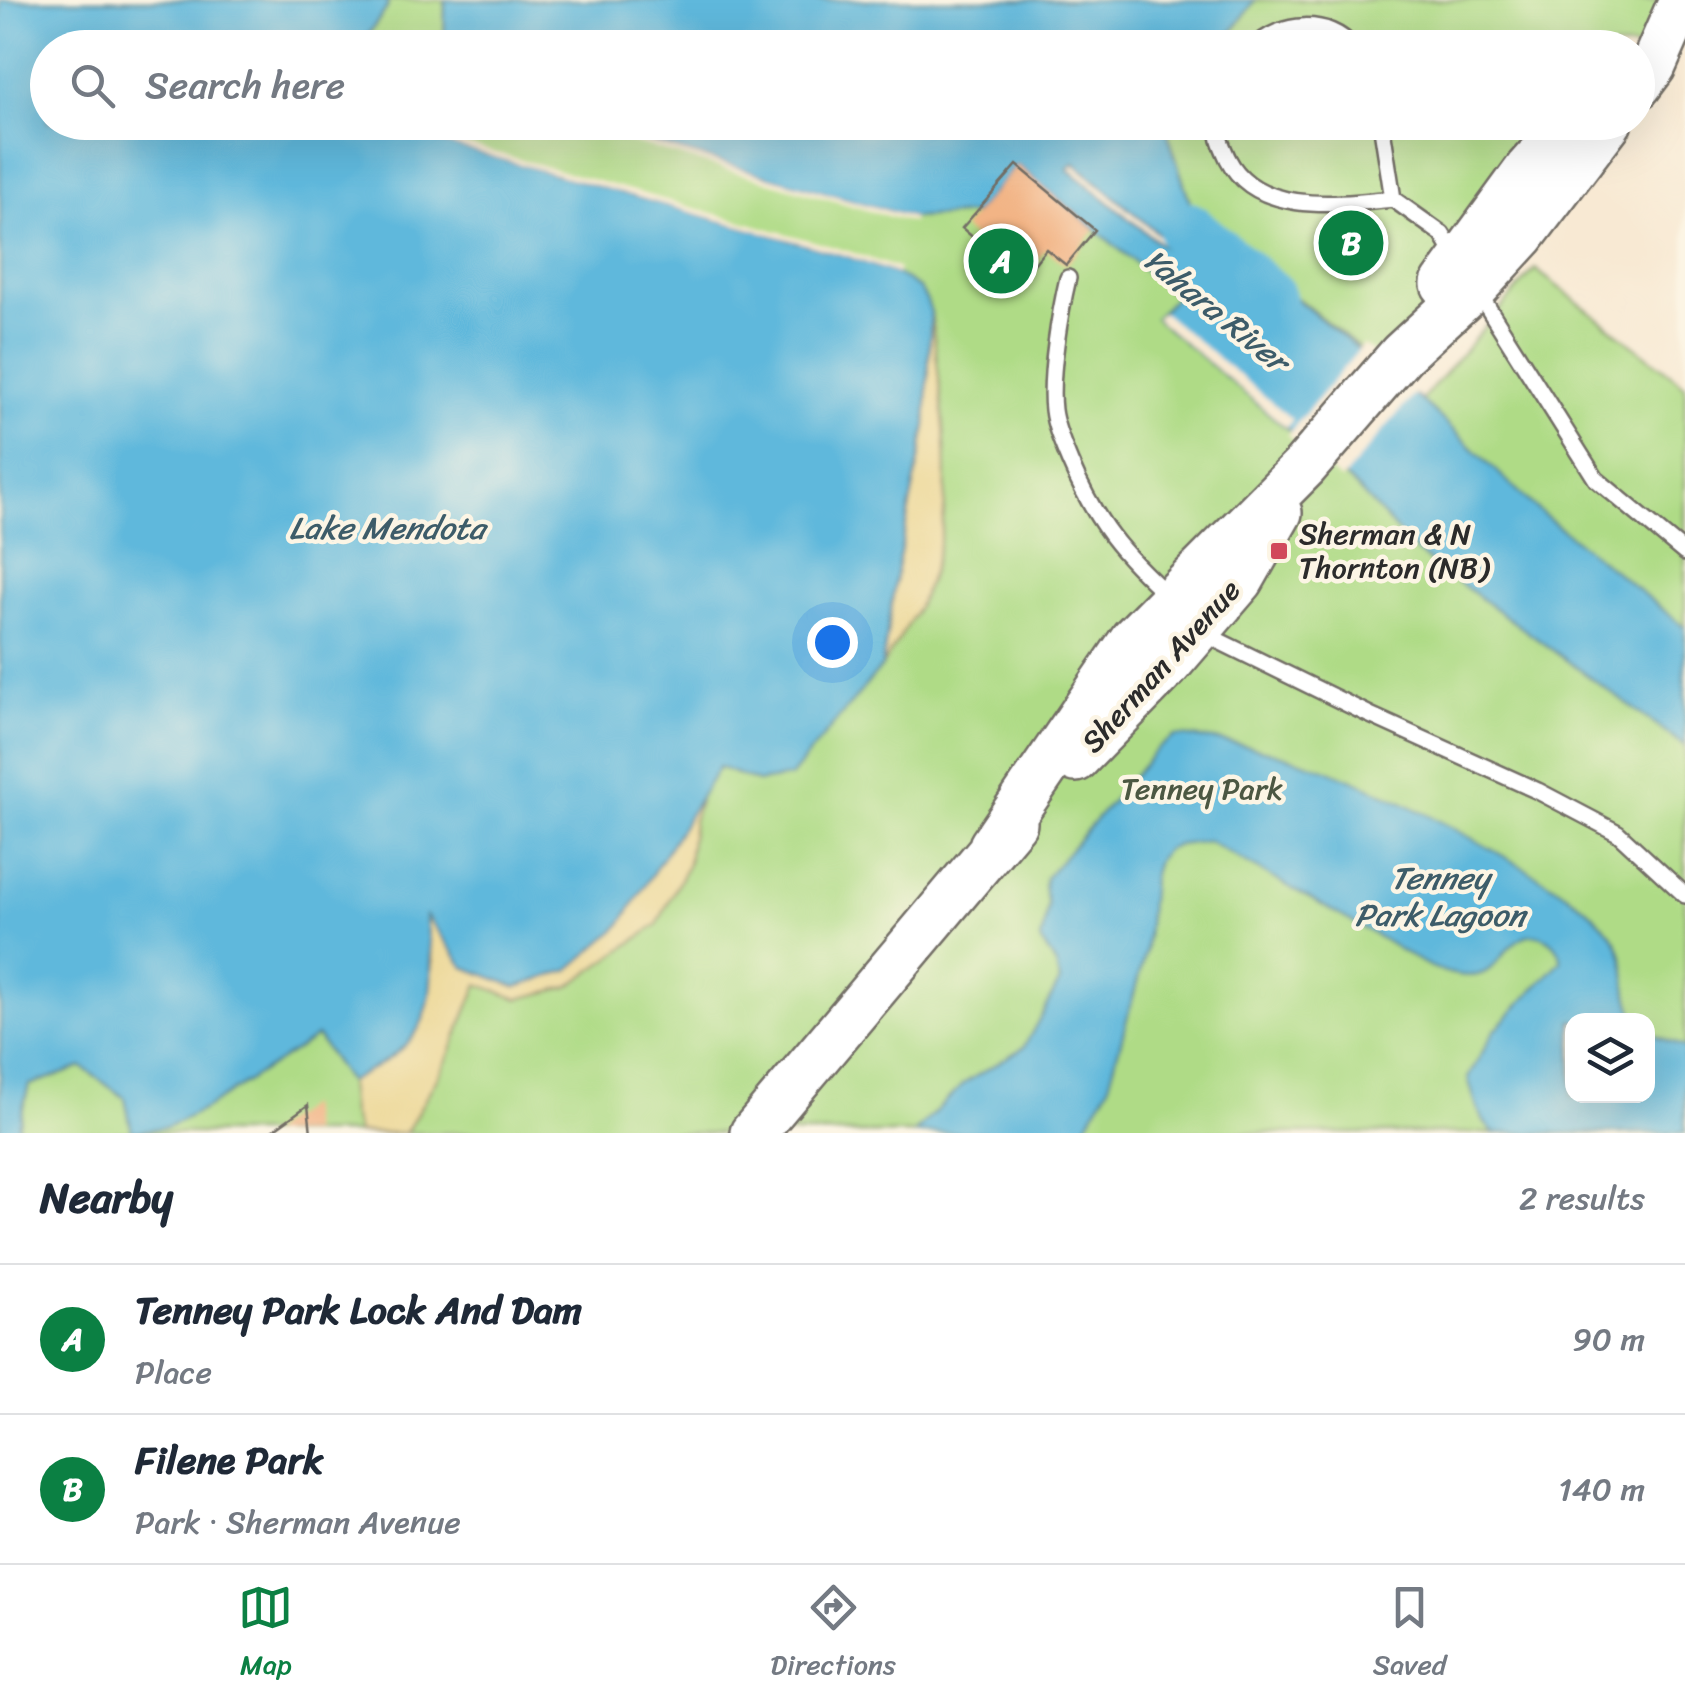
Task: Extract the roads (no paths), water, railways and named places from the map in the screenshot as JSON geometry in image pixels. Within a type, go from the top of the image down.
[{"type":"street","points":[[1654,30],[1682,0]]},
{"type":"street","points":[[1655,59],[1682,0]]},
{"type":"street","name":"Sherman Avenue","points":[[1467,275],[1528,169],[1554,140]]},
{"type":"street","name":"Sherman Avenue","points":[[753,1133],[1187,613],[1242,580],[1304,468],[1402,354],[1430,302],[1522,236],[1595,140]]},
{"type":"lane","points":[[1285,30],[1318,25],[1328,30]]},
{"type":"lane","points":[[1219,140],[1232,166],[1254,189],[1310,202],[1393,199],[1442,234],[1596,479],[1685,553]]},
{"type":"lane","points":[[1384,140],[1393,199]]},
{"type":"lane","points":[[1068,278],[1053,377],[1053,411],[1092,510],[1129,559],[1219,641],[1370,716],[1538,791],[1618,833],[1685,896]]},
{"type":"water","name":"Lake Mendota","points":[[0,0],[388,0],[387,8],[371,30],[30,30],[30,140],[434,140],[847,256],[897,274],[920,289],[931,312],[926,426],[882,666],[790,777],[758,782],[719,767],[619,927],[569,970],[517,987],[464,967],[425,914],[431,985],[423,1019],[402,1048],[348,1082],[317,1036],[208,1107],[167,1127],[132,1132],[125,1098],[82,1067],[29,1085],[18,1126],[22,1133],[0,1133]]},
{"type":"water","points":[[445,0],[1255,0],[1233,30],[444,30]]},
{"type":"water","points":[[642,140],[1170,140],[1198,218],[1174,247],[1074,163],[1068,169],[1193,271],[1196,266],[1179,251],[1189,239],[1203,250],[1206,245],[1194,234],[1203,223],[1428,406],[1540,512],[1685,627],[1685,746],[1417,552],[1351,482],[1155,318],[1176,296],[1017,165],[974,214],[913,218]]},
{"type":"water","name":"Tenney Park Lagoon","points":[[1175,736],[1265,750],[1308,763],[1393,798],[1570,896],[1596,917],[1616,941],[1634,1013],[1565,1013],[1565,1103],[1655,1103],[1655,1035],[1685,1048],[1685,1133],[1494,1133],[1480,1114],[1468,1078],[1495,1030],[1561,961],[1554,944],[1530,935],[1514,943],[1489,970],[1480,974],[1442,971],[1208,841],[1178,845],[1165,850],[1157,860],[1146,950],[1108,1088],[1082,1133],[914,1133],[963,1084],[1024,1047],[1060,981],[1056,965],[1041,940],[1048,905],[1046,877],[1157,749]]},
{"type":"waterway","name":"Yahara River","points":[[1187,231],[1267,298]]},
{"type":"place","name":"Filene Park","points":[[1351,243]]},
{"type":"place","name":"Tenney Park Lock And Dam","points":[[1001,261]]},
{"type":"place","name":"Sherman & N Thornton (NB)","points":[[1279,551]]},
{"type":"park label","name":"Tenney Park","points":[[1202,789]]}]
